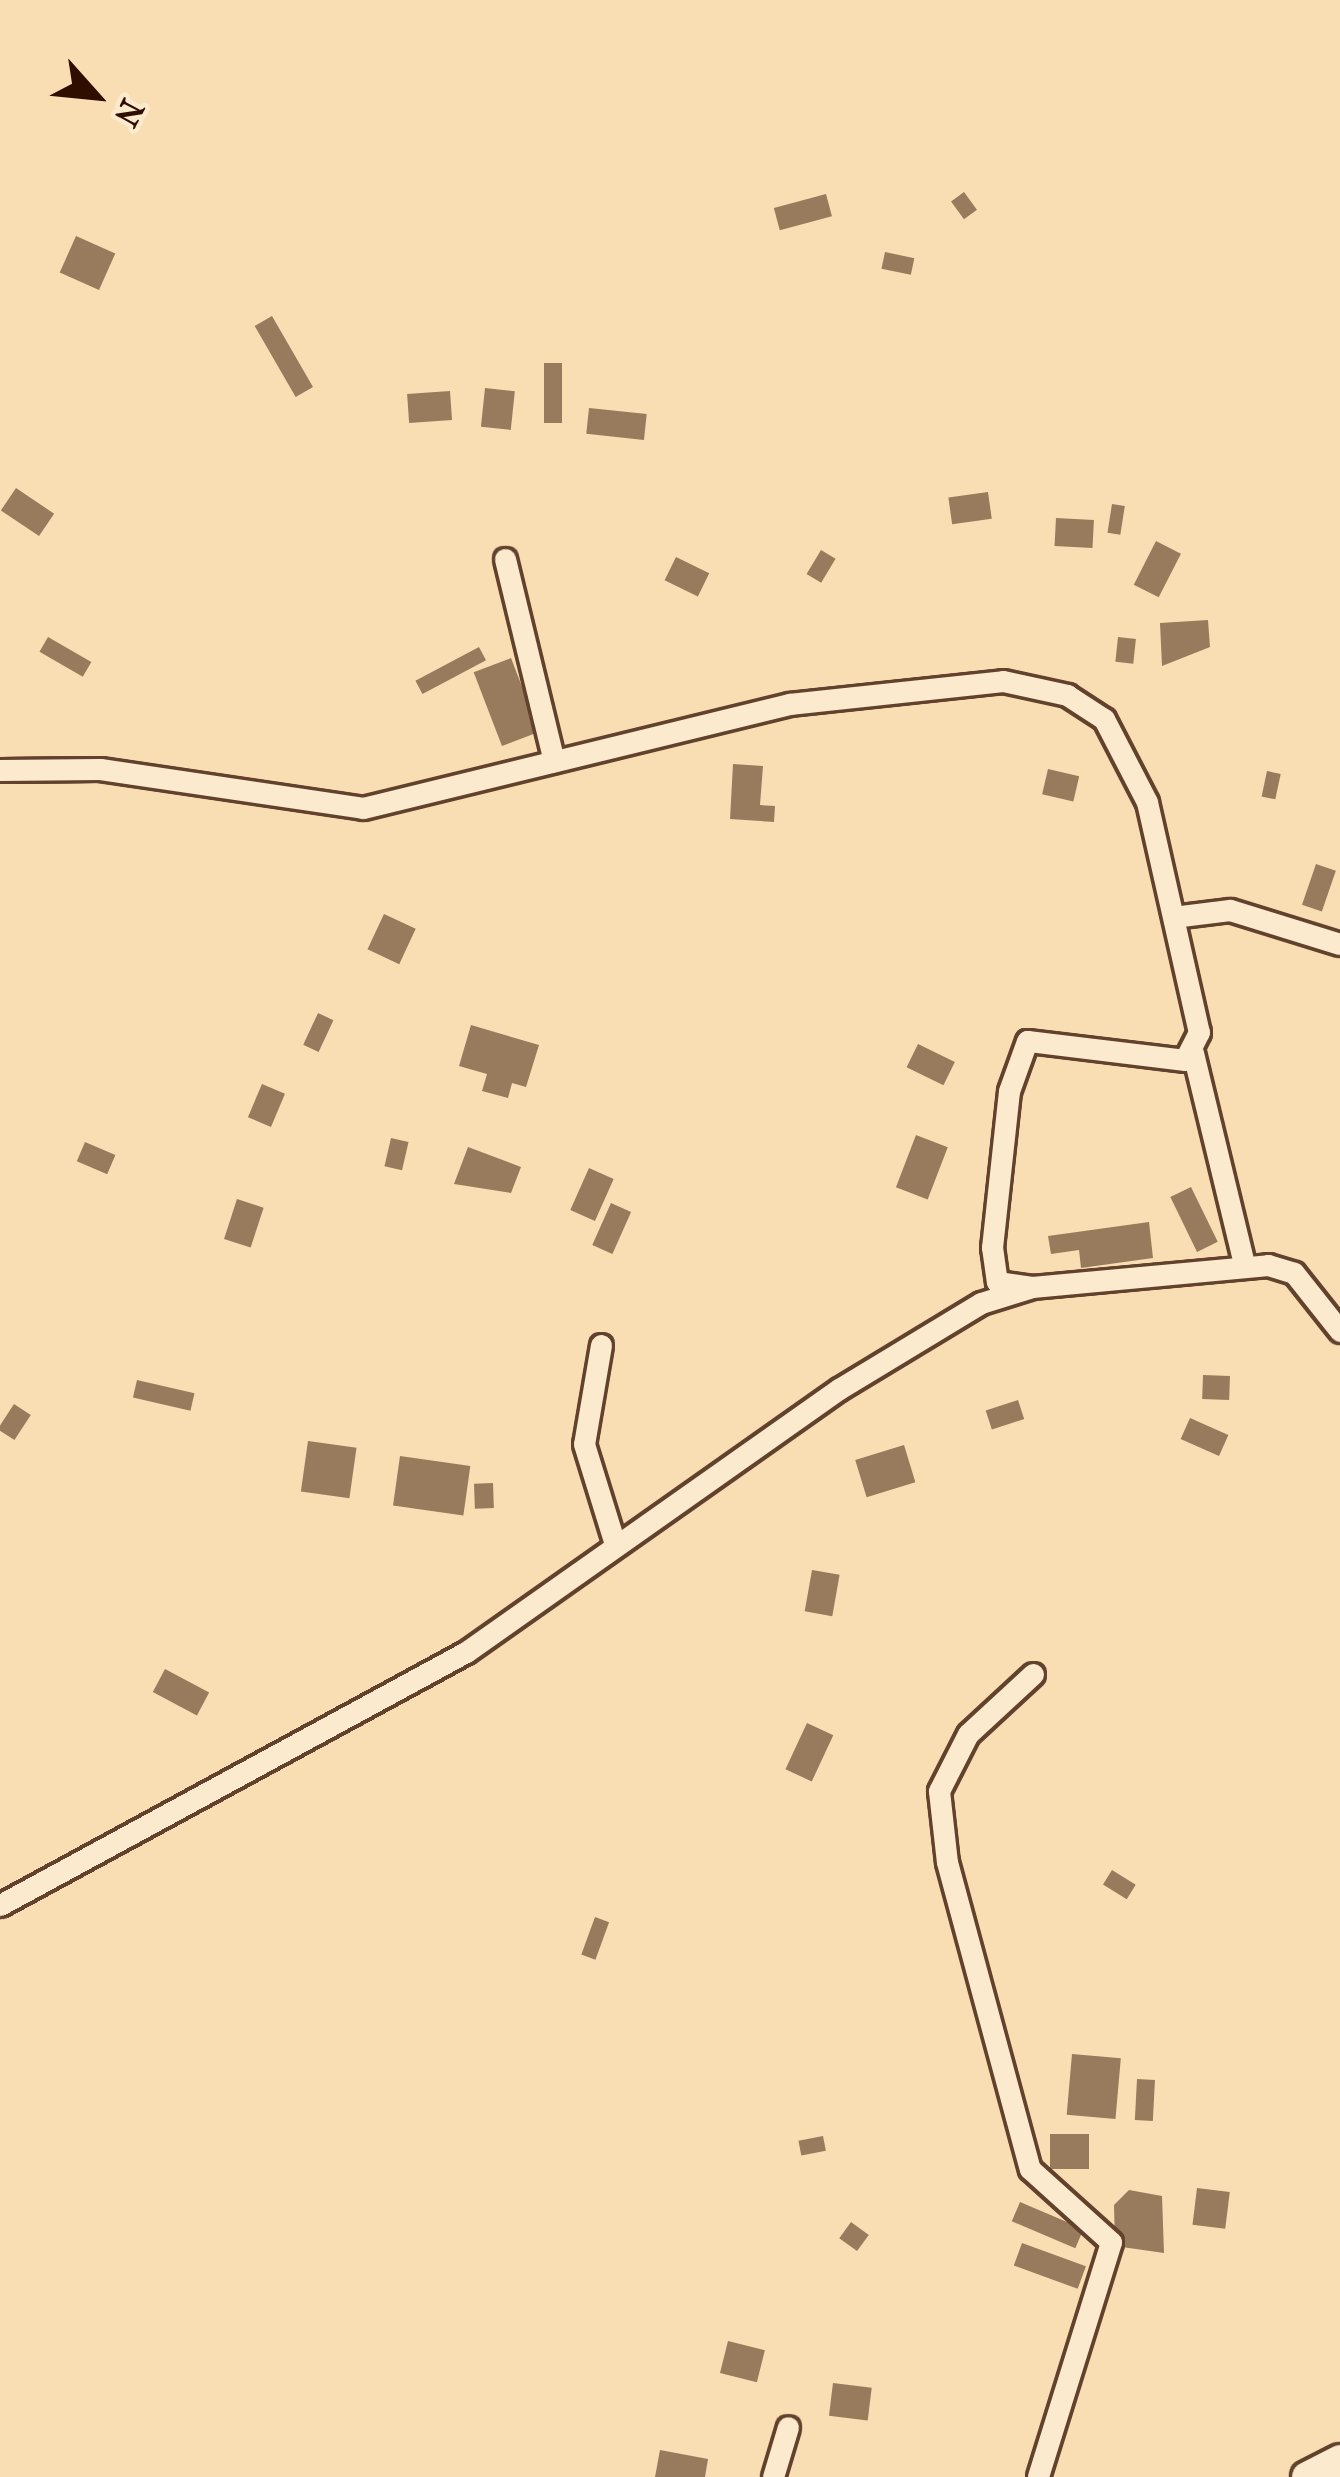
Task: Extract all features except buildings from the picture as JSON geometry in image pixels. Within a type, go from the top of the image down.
[{"type":"main road","points":[[1306,2477],[1340,2460]]},
{"type":"street","points":[[505,560],[554,761]]},
{"type":"street","points":[[0,770],[100,769],[363,808],[789,704],[908,686],[1035,686],[1104,718],[1129,757],[1181,916],[1198,1009],[1193,1053],[1244,1264]]},
{"type":"street","points":[[1181,916],[1230,910],[1340,944]]},
{"type":"street","points":[[1193,1053],[1174,1060],[1027,1041],[1010,1091],[992,1247],[997,1282],[1032,1286],[1244,1264],[1294,1273],[1340,1331]]},
{"type":"street","points":[[0,1905],[466,1652],[839,1389],[981,1304],[1032,1286]]},
{"type":"street","points":[[601,1346],[584,1444],[615,1544]]},
{"type":"street","points":[[1033,1674],[968,1734],[939,1791],[947,1862],[1030,2168],[1111,2242],[1038,2477]]},
{"type":"street","points":[[773,2477],[788,2427]]}]
